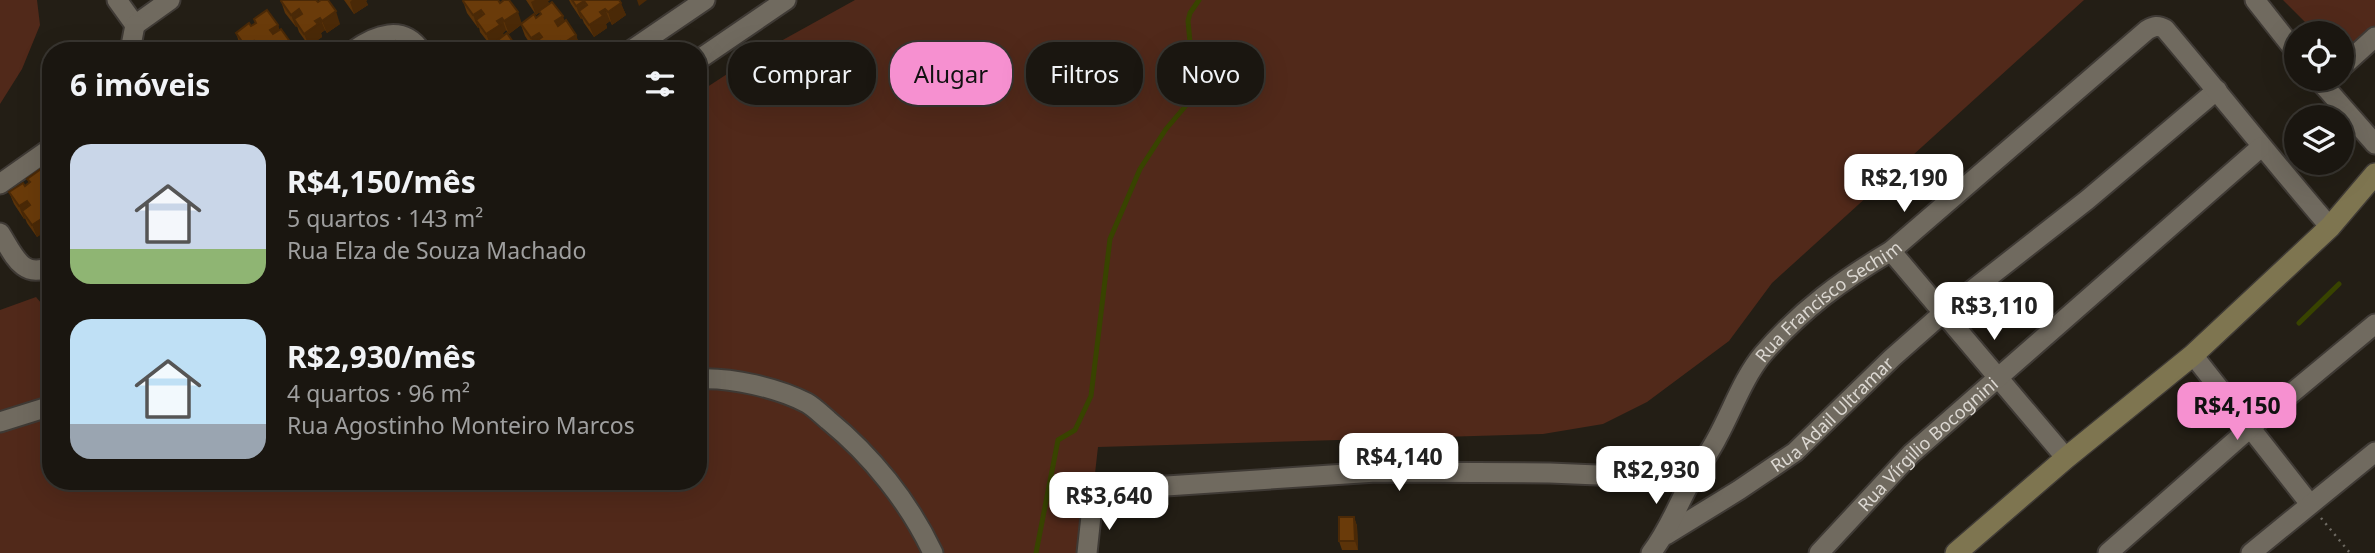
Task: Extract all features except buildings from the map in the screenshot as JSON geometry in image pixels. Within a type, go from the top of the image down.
[{"type":"street","points":[[117,0],[135,25]]},
{"type":"street","points":[[132,42],[135,25],[170,0]]},
{"type":"street","points":[[643,42],[705,0]]},
{"type":"street","points":[[707,54],[786,0]]},
{"type":"street","points":[[2255,0],[2284,37]]},
{"type":"street","name":"Rua Francisco Sechim","points":[[1665,536],[1692,479],[1716,441],[1762,355],[1820,298],[1848,276],[1891,251],[2147,30],[2160,26],[2165,29],[2217,90]]},
{"type":"street","points":[[365,42],[387,34],[402,34],[413,42]]},
{"type":"street","points":[[2354,56],[2375,37]]},
{"type":"street","points":[[2217,90],[2260,148],[2330,228]]},
{"type":"street","name":"Rua Adail Ultramar","points":[[1665,536],[1796,452],[1892,358],[1943,313],[2087,200],[2217,90]]},
{"type":"street","points":[[2332,91],[2375,144]]},
{"type":"street","name":"Rua Vírgilio Bocognini","points":[[1819,553],[1911,454],[2260,148]]},
{"type":"street","points":[[0,184],[42,154]]},
{"type":"street","points":[[1956,553],[2066,458],[2193,355],[2330,228],[2375,174]]},
{"type":"street","points":[[0,233],[23,267],[30,271],[42,271]]},
{"type":"street","points":[[1891,251],[2066,458]]},
{"type":"street","points":[[2108,553],[2251,427],[2375,324]]},
{"type":"street","points":[[2193,355],[2310,504]]},
{"type":"street","points":[[707,380],[757,385],[808,403],[856,443],[892,487],[933,553]]},
{"type":"street","points":[[0,422],[42,409]]},
{"type":"street","points":[[2251,553],[2375,452]]},
{"type":"street","points":[[1087,553],[1091,508],[1098,493],[1106,490],[1376,472],[1550,473],[1692,479]]},
{"type":"street","points":[[1651,553],[1665,536]]},
{"type":"path","points":[[2310,504],[2350,553]]},
{"type":"shaded area","points":[[0,0],[37,0],[40,25],[22,69],[0,104]]},
{"type":"shaded area","points":[[855,0],[2084,0],[1772,283],[1729,341],[1647,402],[1603,424],[1543,434],[1098,447],[1086,553],[0,553],[0,310],[36,297],[42,304],[42,490],[707,490],[707,87],[728,73],[728,105],[876,105],[876,42],[779,42]]},
{"type":"shaded area","points":[[2283,0],[2375,0],[2375,28],[2354,48],[2354,21],[2304,21]]},
{"type":"waterway","points":[[1036,553],[1058,440],[1075,430],[1091,396],[1110,239],[1140,169],[1166,129],[1195,95],[1188,21],[1199,0]]},
{"type":"waterway","points":[[2299,323],[2339,284]]}]
